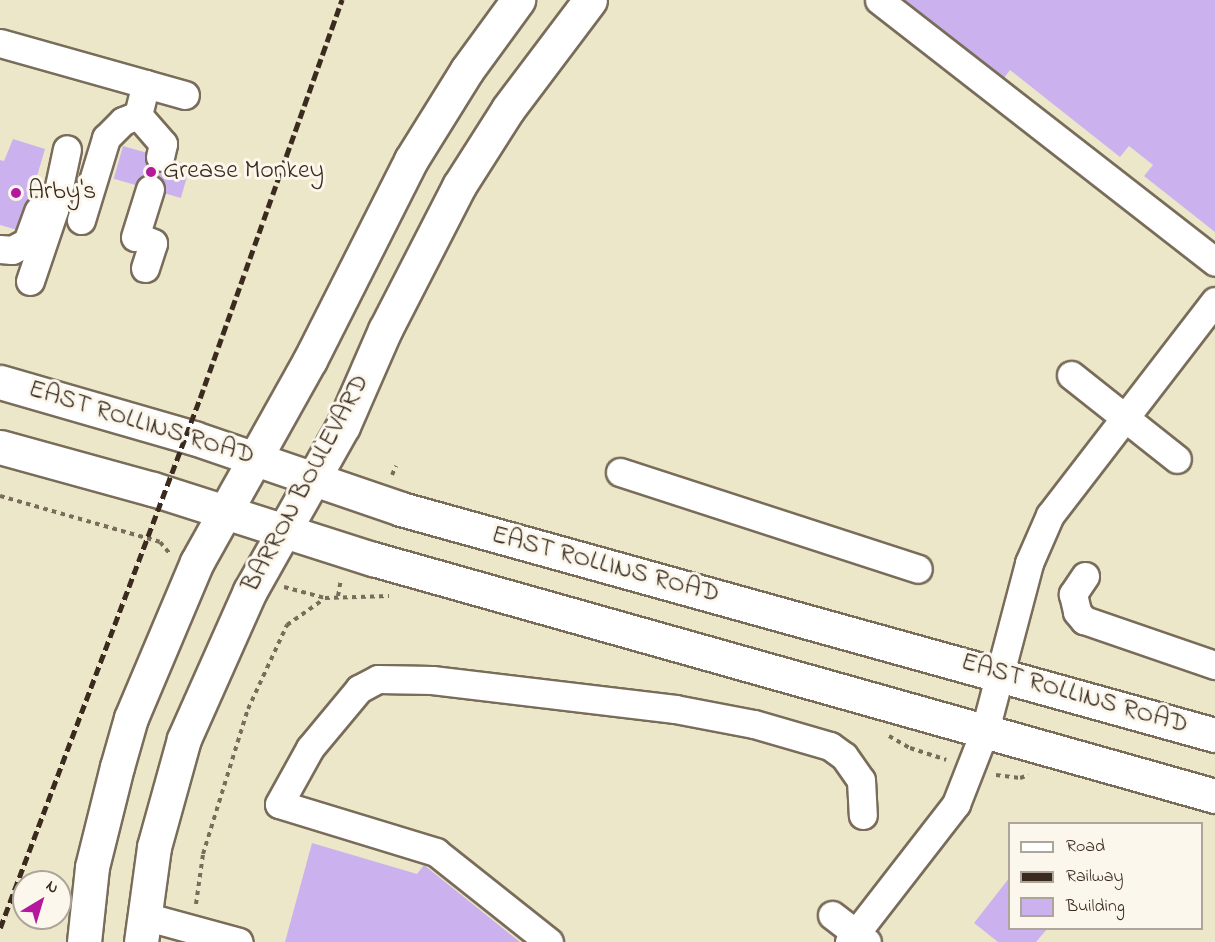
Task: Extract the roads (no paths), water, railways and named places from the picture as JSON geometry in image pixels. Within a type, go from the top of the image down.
[{"type":"main road","points":[[84,942],[92,867],[131,718],[197,562],[310,360],[411,160],[462,78],[518,0]]},
{"type":"main road","name":"BARRON BOULEVARD","points":[[143,929],[154,847],[184,739],[250,591],[344,426],[385,330],[459,186],[508,108],[590,0]]},
{"type":"main road","name":"EAST ROLLINS ROAD","points":[[0,382],[254,458],[435,519],[999,673],[1215,735]]},
{"type":"main road","points":[[0,447],[285,532],[1215,796]]},
{"type":"lane","points":[[879,0],[1215,262]]},
{"type":"lane","points":[[0,44],[185,95]]},
{"type":"lane","points":[[138,115],[146,84]]},
{"type":"lane","points":[[138,115],[163,144],[160,157]]},
{"type":"lane","points":[[81,220],[106,138],[123,121],[138,115]]},
{"type":"lane","points":[[0,249],[12,250],[27,242],[54,159],[67,149],[54,210],[30,281]]},
{"type":"lane","points":[[145,267],[153,243],[140,238],[150,189]]},
{"type":"lane","points":[[832,915],[857,939],[956,804],[985,730],[1039,534],[1060,500],[1215,301]]},
{"type":"lane","points":[[1071,375],[1177,459]]},
{"type":"lane","points":[[620,472],[918,569]]},
{"type":"lane","points":[[1085,576],[1073,594],[1077,612],[1084,620],[1215,665]]},
{"type":"lane","points":[[549,942],[436,852],[279,804],[310,748],[359,689],[378,679],[432,680],[675,709],[754,724],[830,746],[844,756],[861,780],[863,815]]},
{"type":"lane","points":[[143,929],[239,942]]},
{"type":"railway","points":[[0,928],[200,398],[342,0]]},
{"type":"place","name":"Grease Monkey","points":[[151,172]]},
{"type":"place","name":"Arby's","points":[[16,193]]}]
